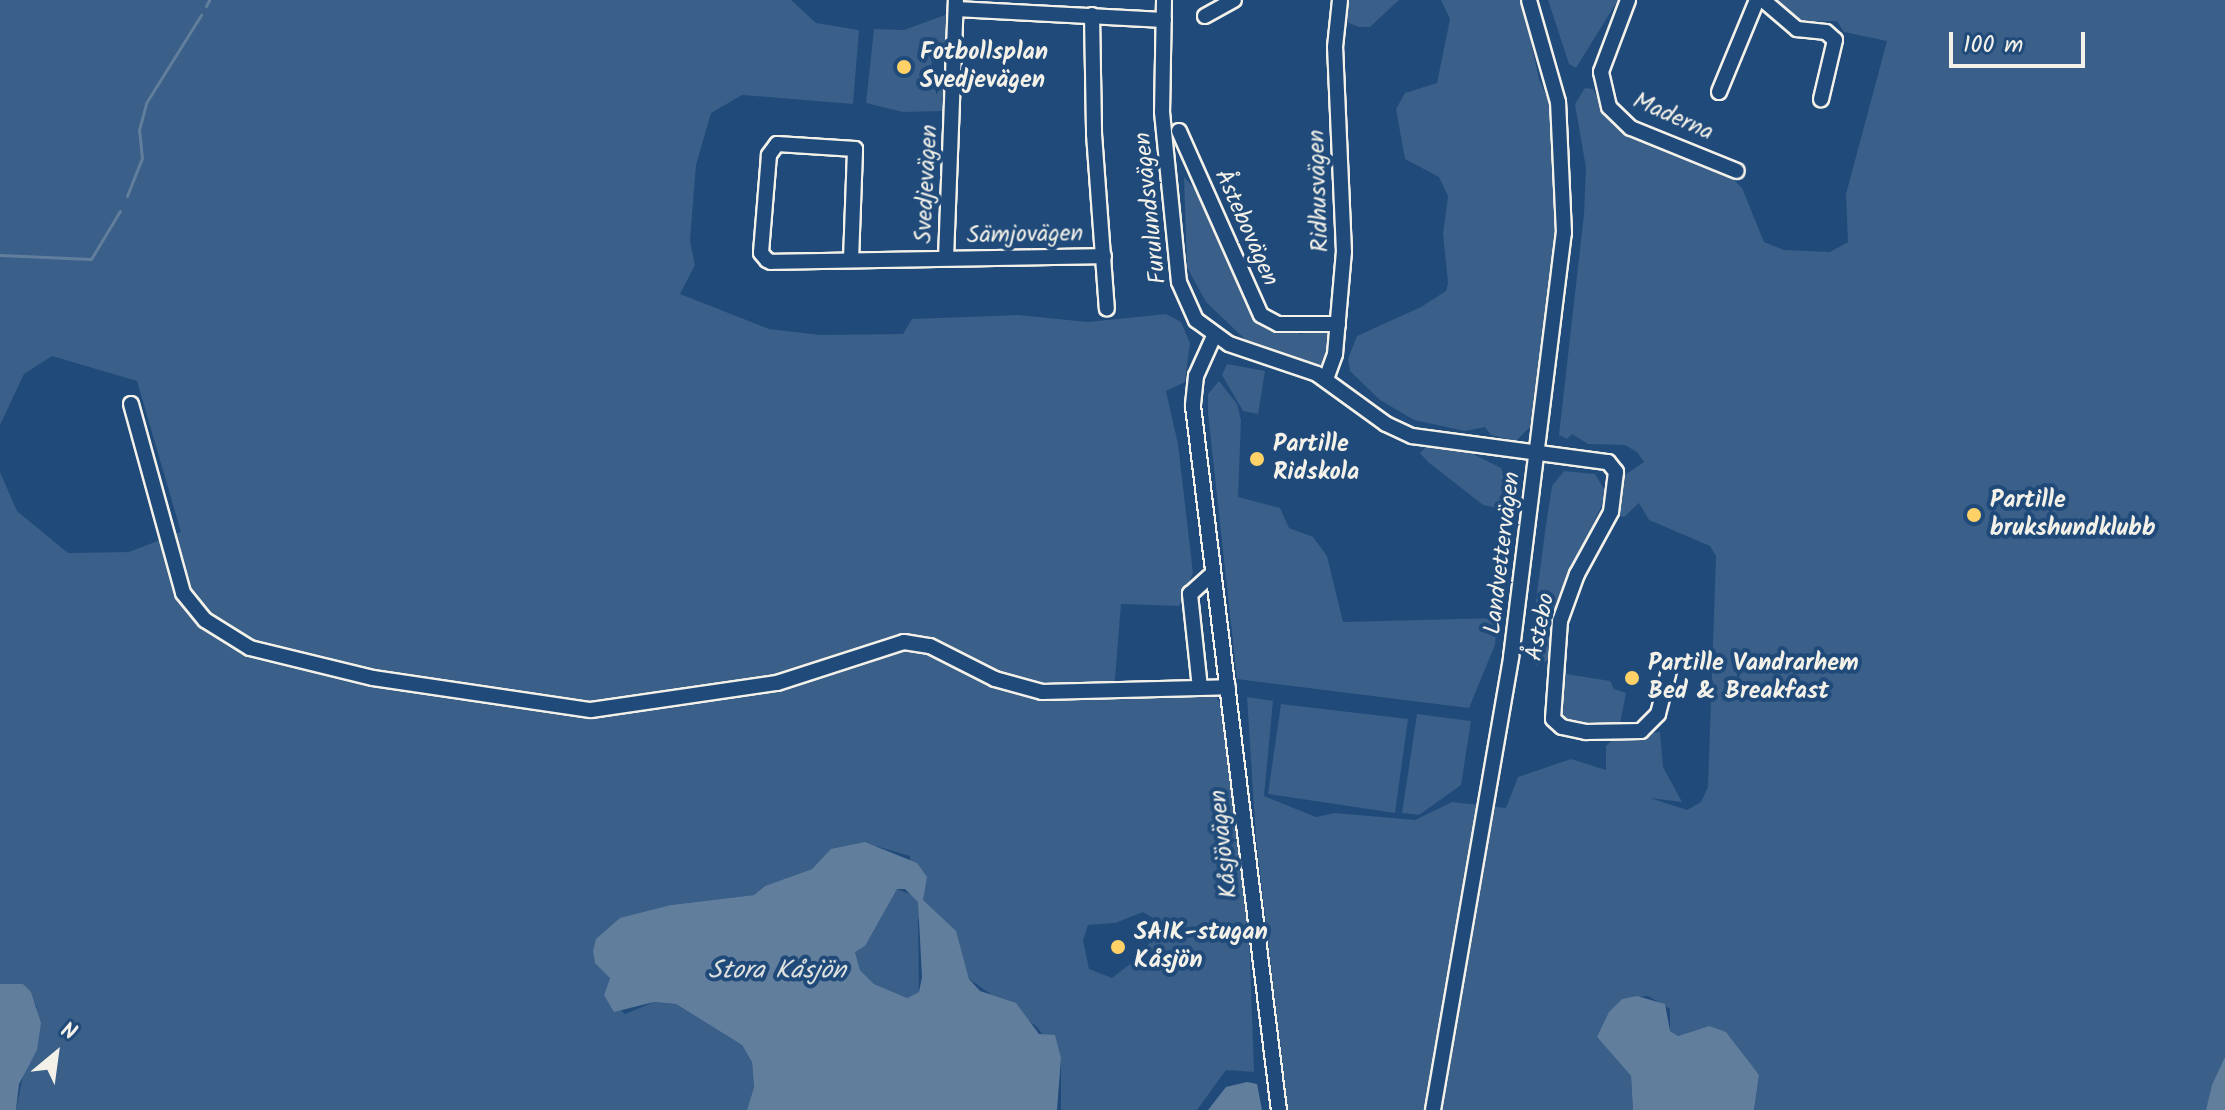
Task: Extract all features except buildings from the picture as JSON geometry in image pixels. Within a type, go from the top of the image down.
[{"type":"street","name":"Furulundsvägen","points":[[1164,0],[1162,112],[1179,282],[1196,320],[1214,336]]},
{"type":"street","points":[[1205,16],[1234,0]]},
{"type":"street","name":"Ridhusvägen","points":[[1326,379],[1334,363],[1344,252],[1335,47],[1340,0]]},
{"type":"street","name":"Landvettervägen","points":[[1433,1110],[1506,696],[1564,233],[1565,170],[1558,102],[1529,0]]},
{"type":"street","name":"Maderna","points":[[1628,0],[1601,72],[1609,107],[1631,128],[1737,171]]},
{"type":"street","points":[[1719,92],[1760,0],[1797,29],[1826,32],[1835,40],[1821,99]]},
{"type":"street","name":"Svedjevägen","points":[[946,258],[956,4],[1164,20]]},
{"type":"street","points":[[1092,15],[1107,309]]},
{"type":"street","name":"Åstebovägen","points":[[1179,131],[1261,315],[1278,324],[1338,324]]},
{"type":"street","name":"Sämjovägen","points":[[851,260],[855,149],[777,144],[769,155],[762,256],[771,262],[1104,256]]},
{"type":"street","points":[[1214,336],[1326,379],[1386,424],[1412,436],[1537,454]]},
{"type":"street","name":"Kåsjövägen","points":[[1214,336],[1196,376],[1193,406],[1279,1110]]},
{"type":"street","points":[[131,404],[183,593],[205,620],[250,648],[373,678],[591,710],[777,683],[904,642],[930,646],[995,679],[1042,692],[1228,687]]},
{"type":"street","name":"Åstebo","points":[[1537,454],[1608,462],[1616,472],[1611,512],[1577,574],[1560,621],[1552,694],[1556,724],[1617,734],[1647,729],[1658,714],[1670,667]]},
{"type":"street","points":[[1200,688],[1190,594],[1213,573]]},
{"type":"shaded area","points":[[0,0],[791,0],[816,23],[859,30],[853,104],[742,95],[711,113],[696,165],[690,241],[695,265],[680,294],[769,329],[820,335],[903,334],[912,319],[1018,315],[1088,322],[1166,314],[1181,322],[1190,343],[1185,382],[1166,391],[1178,444],[1193,573],[1179,606],[1121,604],[1114,691],[1208,692],[1216,696],[1225,712],[1249,929],[1254,1072],[1226,1070],[1197,1110],[1061,1110],[1061,1058],[1036,1026],[969,979],[955,931],[929,909],[918,919],[919,992],[907,998],[874,984],[860,970],[855,952],[886,903],[897,889],[912,895],[910,856],[865,843],[831,850],[812,869],[765,886],[754,895],[671,905],[607,971],[610,978],[604,995],[625,1014],[654,1002],[676,1004],[742,1045],[752,1062],[754,1087],[747,1110],[16,1110],[37,1007],[23,984],[0,984],[0,472],[17,511],[68,553],[129,552],[181,532],[137,381],[52,356],[24,374],[0,425]],"holes":[[[1143,912],[1158,921],[1151,941],[1134,961],[1112,978],[1089,969],[1083,940],[1088,925],[1115,923]]]},
{"type":"shaded area","points":[[1345,0],[1399,0],[1370,27],[1359,27],[1346,22]]},
{"type":"shaded area","points":[[1441,0],[1522,0],[1539,79],[1554,114],[1555,247],[1530,427],[1516,441],[1491,435],[1485,427],[1465,431],[1414,420],[1380,400],[1350,371],[1348,359],[1357,336],[1421,307],[1446,291],[1448,283],[1443,234],[1448,196],[1439,177],[1405,159],[1396,109],[1405,93],[1437,83],[1450,19]]},
{"type":"shaded area","points":[[1548,0],[1618,0],[1576,68],[1569,64]]},
{"type":"shaded area","points":[[1773,0],[2225,0],[2225,1057],[2206,1110],[1754,1110],[1759,1075],[1742,1060],[1737,1046],[1709,1026],[1678,1036],[1670,1031],[1670,1009],[1648,996],[1622,999],[1597,1037],[1631,1076],[1633,1110],[1288,1110],[1256,839],[1247,697],[1273,701],[1264,796],[1316,817],[1335,813],[1415,820],[1452,802],[1506,808],[1518,777],[1571,759],[1606,770],[1606,746],[1615,737],[1660,732],[1663,767],[1682,802],[1650,798],[1687,810],[1701,802],[1708,787],[1716,556],[1710,546],[1649,520],[1639,503],[1624,517],[1616,515],[1625,475],[1644,462],[1637,452],[1625,445],[1588,444],[1572,434],[1567,439],[1559,435],[1584,214],[1586,168],[1575,104],[1585,88],[1593,89],[1614,126],[1727,173],[1742,188],[1764,242],[1784,250],[1830,252],[1848,242],[1846,194],[1887,41],[1844,32],[1837,21],[1797,21]]},
{"type":"shaded area","points":[[953,12],[949,55],[946,48],[933,47],[931,71],[944,73],[948,65],[943,111],[903,112],[866,103],[874,29],[904,30]]},
{"type":"shaded area","points":[[1184,177],[1196,190],[1264,328],[1298,329],[1299,334],[1330,330],[1326,362],[1315,366],[1250,344],[1206,302],[1187,267]]},
{"type":"shaded area","points":[[1227,364],[1265,371],[1258,414],[1243,411],[1222,375]]},
{"type":"shaded area","points":[[1219,381],[1237,404],[1241,420],[1238,497],[1280,508],[1289,528],[1313,537],[1327,556],[1343,622],[1497,618],[1495,645],[1469,708],[1237,679],[1208,413],[1208,394]]},
{"type":"shaded area","points":[[1428,445],[1469,452],[1501,468],[1511,492],[1503,509],[1483,505],[1428,462],[1420,453]]},
{"type":"shaded area","points":[[1564,471],[1595,474],[1607,494],[1565,584],[1549,660],[1536,665],[1529,654],[1545,532],[1552,486]]},
{"type":"shaded area","points":[[1560,673],[1610,681],[1614,689],[1626,693],[1619,729],[1563,719]]},
{"type":"shaded area","points":[[1281,704],[1408,719],[1395,813],[1268,794]]},
{"type":"shaded area","points":[[1417,714],[1471,721],[1461,785],[1419,815],[1402,813]]},
{"type":"water","name":"Stora Kåsjön","points":[[865,842],[917,863],[927,877],[923,900],[956,931],[969,979],[980,991],[1016,1003],[1039,1034],[1055,1035],[1061,1058],[1057,1110],[747,1110],[754,1087],[752,1062],[742,1045],[676,1004],[654,1002],[614,1012],[604,995],[610,978],[595,963],[593,951],[596,939],[620,918],[671,905],[754,895],[765,886],[812,869],[831,849]],"holes":[[[897,889],[905,889],[918,902],[922,977],[919,992],[907,998],[874,984],[860,970],[855,952],[865,946]]]},
{"type":"water","points":[[0,984],[23,984],[31,992],[41,1023],[37,1050],[19,1084],[16,1110],[0,1110]]},
{"type":"water","points":[[1637,996],[1665,1004],[1670,1031],[1678,1036],[1709,1026],[1726,1032],[1759,1075],[1754,1110],[1633,1110],[1631,1076],[1597,1037],[1609,1012],[1622,999]]},
{"type":"water","points":[[2225,1057],[2225,1110],[2206,1110],[2212,1085]]},
{"type":"water","points":[[1247,1082],[1257,1084],[1262,1110],[1208,1110],[1226,1087]]},
{"type":"waterway","points":[[206,6],[209,0]]},
{"type":"waterway","points":[[127,196],[142,158],[139,130],[146,103],[201,15]]},
{"type":"waterway","points":[[0,255],[91,259],[120,211]]},
{"type":"place","name":"Fotbollsplan Svedjevägen","points":[[904,67]]},
{"type":"place","name":"Partille Ridskola","points":[[1257,459]]},
{"type":"place","name":"Partille brukshundklubb","points":[[1974,515]]},
{"type":"place","name":"Partille Vandrarhem Bed & Breakfast","points":[[1632,678]]},
{"type":"place","name":"SAIK-stugan Kåsjön","points":[[1118,947]]}]
